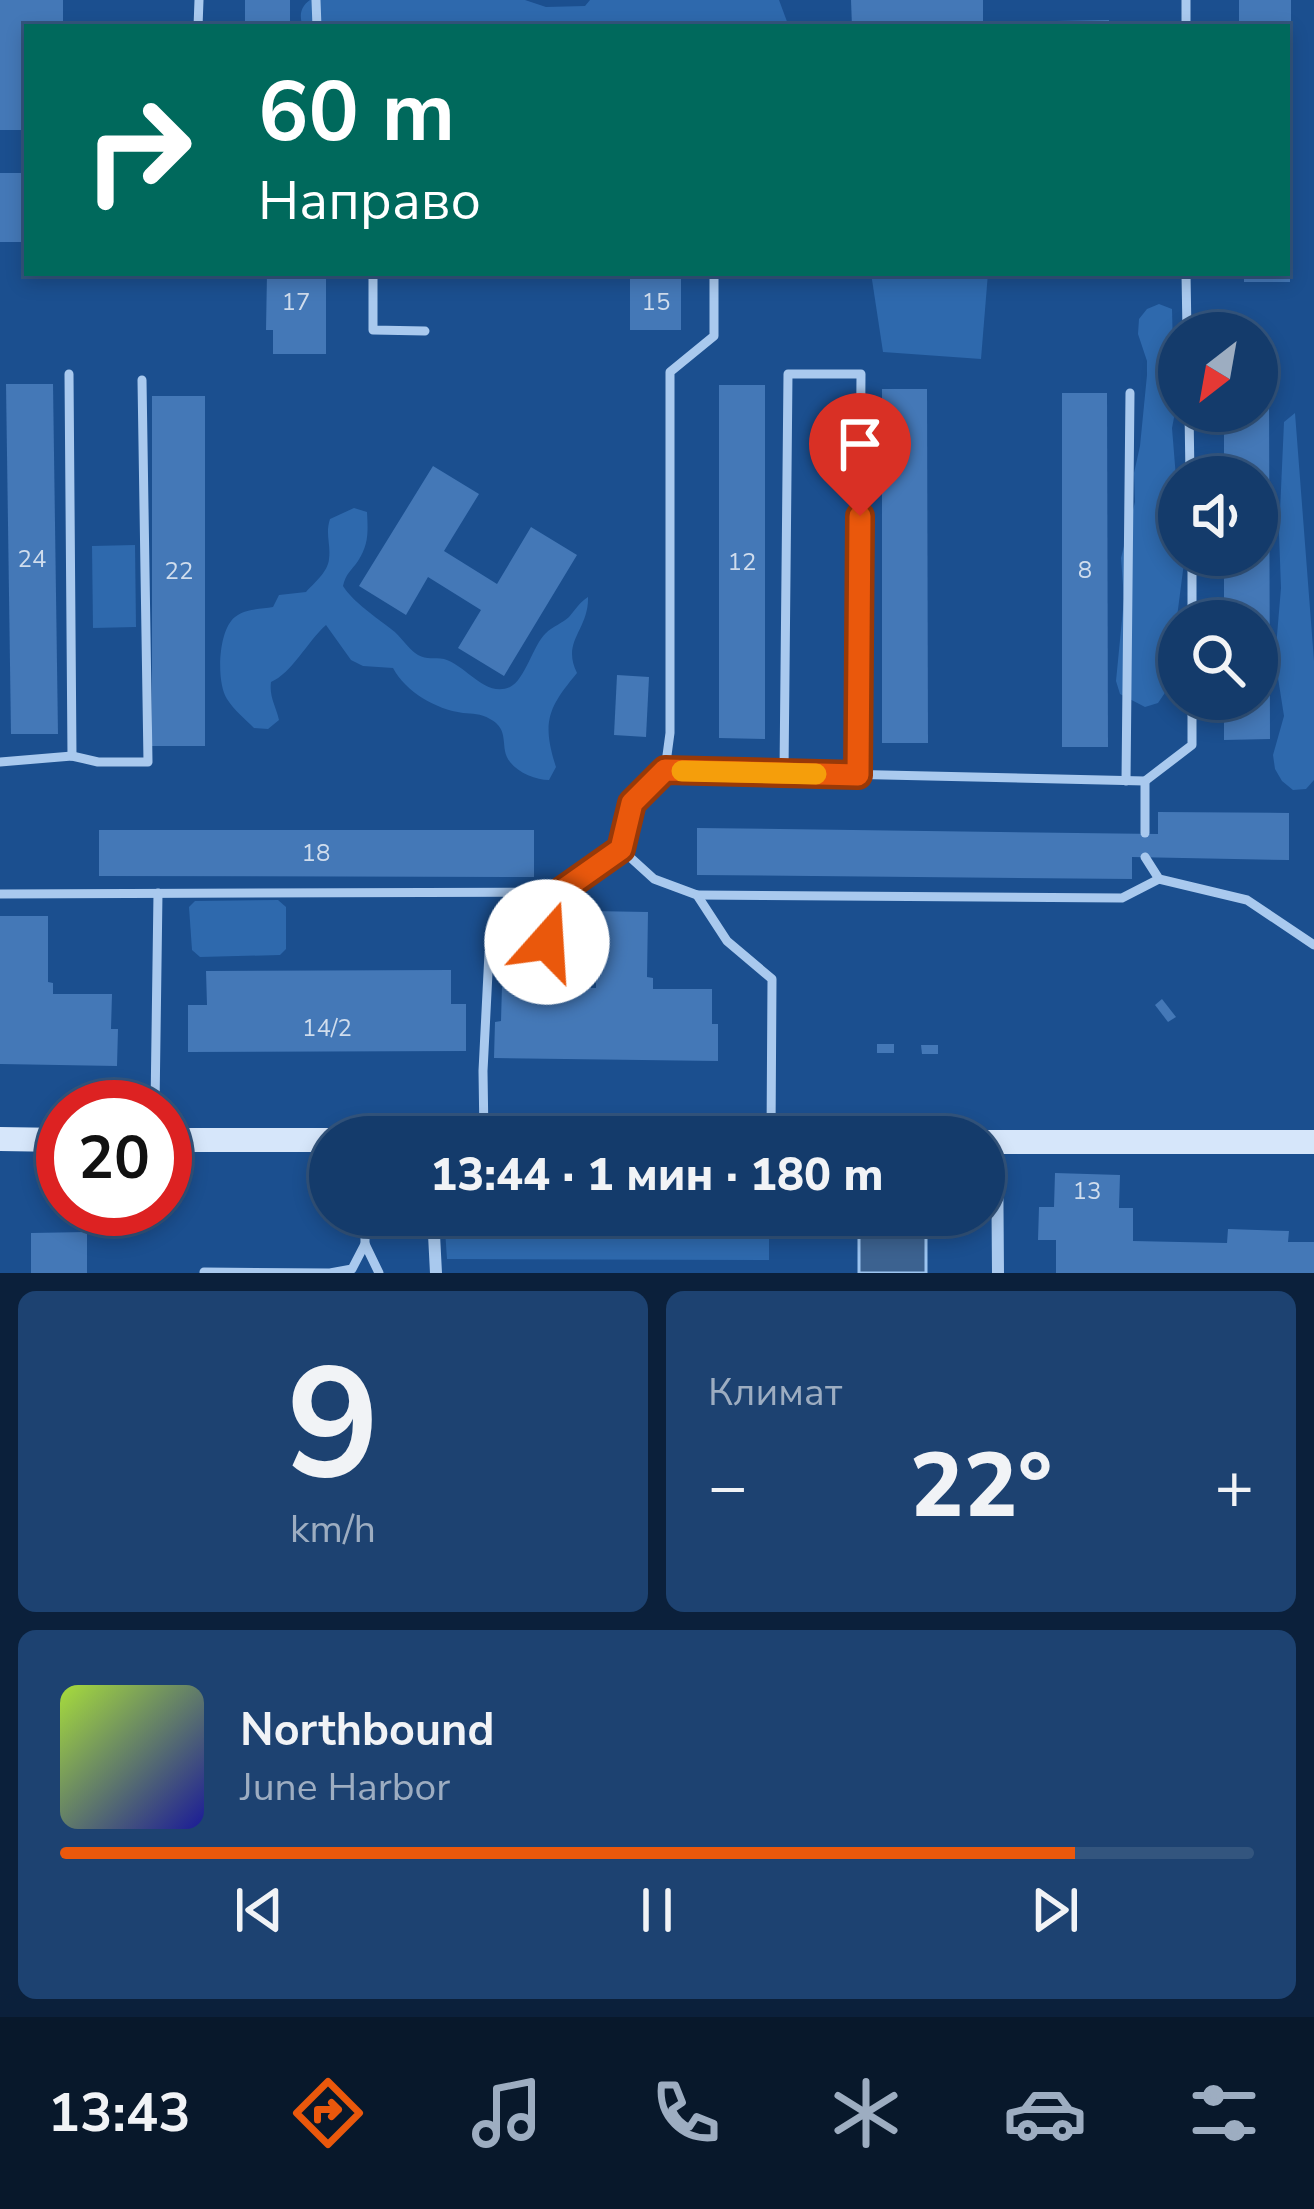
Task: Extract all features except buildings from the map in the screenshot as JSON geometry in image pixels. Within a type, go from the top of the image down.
[{"type":"main road","points":[[0,1139],[36,1139]]},
{"type":"main road","points":[[192,1140],[309,1140]]},
{"type":"main road","points":[[1005,1142],[1314,1142]]},
{"type":"street","points":[[435,1236],[436,1273]]},
{"type":"street","points":[[996,1236],[998,1273]]},
{"type":"lane","points":[[373,276],[373,330],[425,331]]},
{"type":"lane","points":[[0,894],[560,892],[621,849],[632,803],[665,770],[670,734],[670,372],[714,336],[714,276]]},
{"type":"lane","points":[[1186,276],[1187,312]]},
{"type":"lane","points":[[70,374],[72,756]]},
{"type":"lane","points":[[784,773],[788,374],[862,374],[858,775]]},
{"type":"lane","points":[[0,762],[72,756],[98,762],[148,762],[142,380]]},
{"type":"lane","points":[[1126,781],[1130,393]]},
{"type":"lane","points":[[665,770],[1145,781],[1192,745],[1192,720]]},
{"type":"lane","points":[[1145,781],[1145,833]]},
{"type":"lane","points":[[621,849],[654,879],[697,895],[1122,898],[1159,879],[1247,900],[1314,945]]},
{"type":"lane","points":[[1145,857],[1159,879]]},
{"type":"lane","points":[[484,1116],[489,953],[547,942],[560,892]]},
{"type":"lane","points":[[155,1080],[158,893]]},
{"type":"lane","points":[[697,895],[727,940],[772,979],[771,1116]]},
{"type":"lane","points":[[365,1236],[380,1273]]},
{"type":"lane","points":[[204,1272],[330,1273],[352,1269],[365,1244]]},
{"type":"shaded area","points":[[310,0],[525,0],[546,7],[585,6],[590,0],[779,0],[788,24],[302,24],[304,6]]},
{"type":"shaded area","points":[[871,276],[988,276],[981,359],[883,352]]},
{"type":"shaded area","points":[[1159,304],[1172,309],[1158,312],[1158,432],[1172,432],[1174,456],[1158,456],[1158,576],[1182,576],[1179,600],[1158,600],[1158,703],[1145,707],[1120,694],[1116,681],[1124,599],[1121,558],[1135,502],[1134,473],[1147,375],[1139,319]]},
{"type":"shaded area","points":[[1295,413],[1314,661],[1314,780],[1306,789],[1293,790],[1275,769],[1273,755],[1284,716],[1278,624],[1284,422]]},
{"type":"shaded area","points":[[354,508],[367,512],[366,543],[344,582],[347,592],[418,655],[452,662],[484,685],[501,689],[515,683],[541,638],[588,597],[572,652],[577,673],[550,716],[556,767],[549,780],[529,776],[511,763],[495,722],[432,703],[405,685],[393,668],[363,666],[351,660],[326,625],[286,672],[271,682],[279,720],[268,729],[254,728],[230,703],[220,669],[229,624],[243,612],[273,607],[279,595],[306,592],[328,564],[330,519]]},
{"type":"shaded area","points":[[135,545],[136,627],[93,628],[92,546]]},
{"type":"shaded area","points":[[278,900],[286,907],[286,949],[280,955],[200,957],[192,950],[189,907],[195,901]]},
{"type":"shaded area","points":[[445,1236],[769,1236],[769,1260],[447,1259]]},
{"type":"shaded area","points":[[859,1236],[926,1236],[926,1273],[859,1273]]},
{"type":"slow traffic","points":[[682,771],[816,774]]},
{"type":"route","points":[[547,942],[560,892],[621,849],[632,803],[665,770],[858,775],[860,516]]}]
